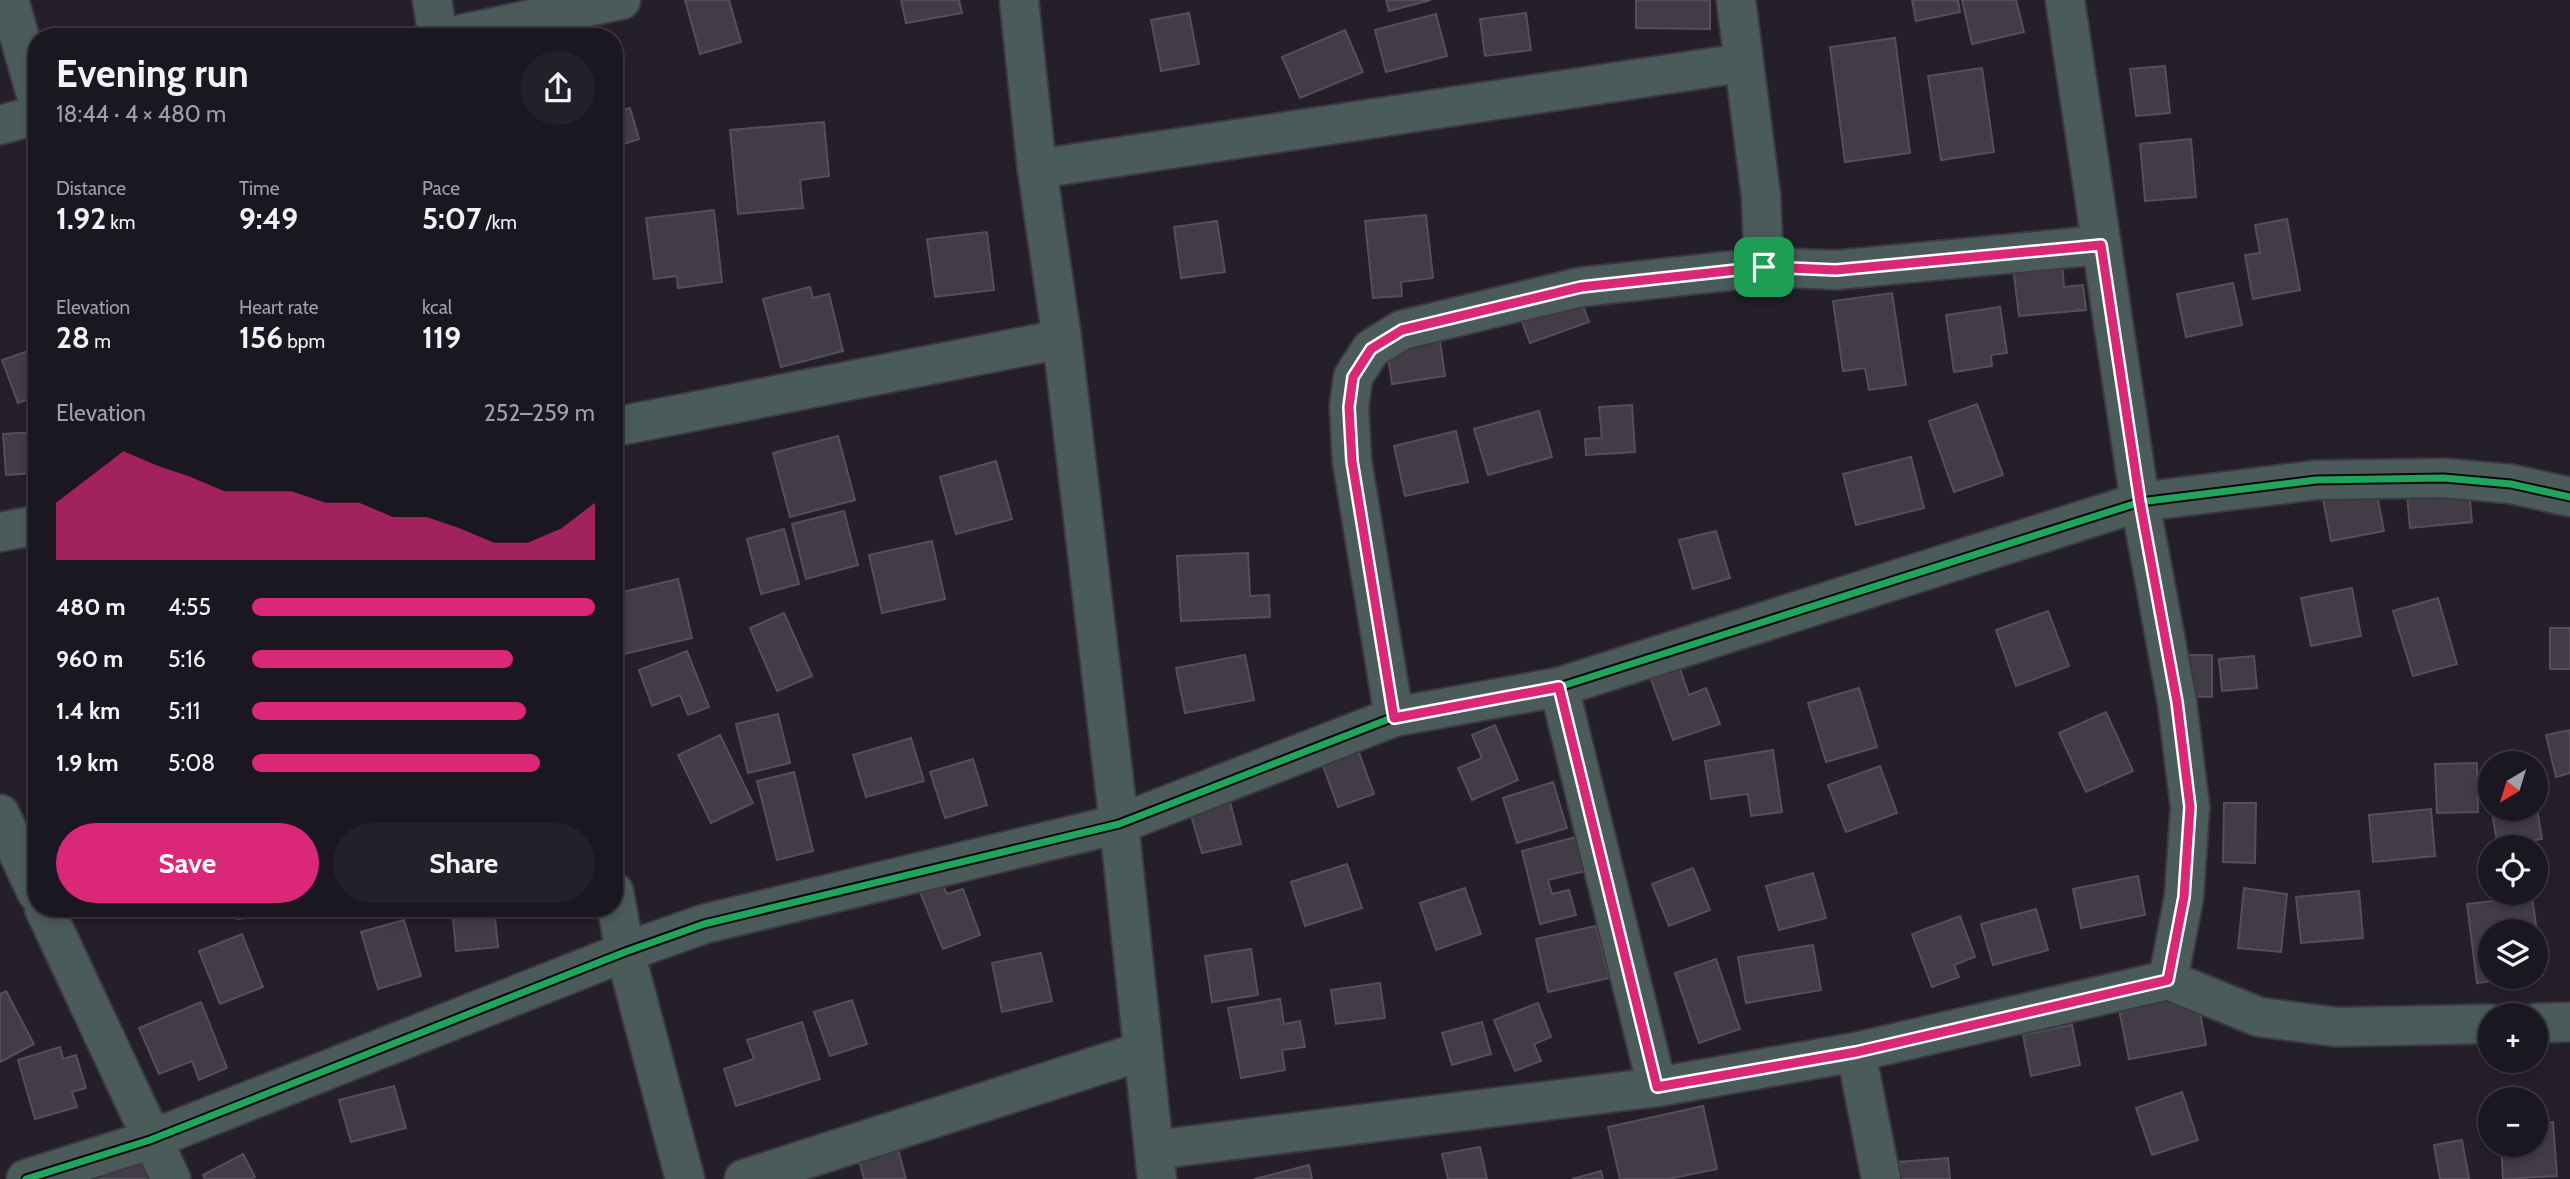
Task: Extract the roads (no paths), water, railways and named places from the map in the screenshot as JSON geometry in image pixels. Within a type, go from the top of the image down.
[{"type":"street","points":[[9,0],[28,66]]},
{"type":"street","points":[[432,0],[437,28]]},
{"type":"street","points":[[490,28],[621,0]]},
{"type":"street","points":[[1020,0],[1037,169],[1062,339],[1119,824],[1155,1164],[1657,1087],[1856,1052],[2168,980],[2259,1017],[2336,1027],[2478,1024]]},
{"type":"street","points":[[1735,0],[1761,196],[1764,267]]},
{"type":"street","points":[[2064,0],[2140,502],[2177,702],[2190,807],[2184,897],[2168,980]]},
{"type":"street","points":[[1037,169],[1742,63]]},
{"type":"street","points":[[0,125],[28,117]]},
{"type":"street","points":[[1394,718],[1352,461],[1349,407],[1353,377],[1371,349],[1402,330],[1581,287],[1764,267],[1836,270],[2101,245]]},
{"type":"street","points":[[623,425],[1062,339]]},
{"type":"street","points":[[26,1179],[150,1140],[625,952],[704,924],[1119,824],[1394,718],[1559,687],[2140,502],[2316,480],[2444,478],[2498,483],[2570,497]]},
{"type":"street","points":[[0,532],[28,527]]},
{"type":"street","points":[[1559,687],[1657,1087]]},
{"type":"street","points":[[0,814],[28,875]]},
{"type":"street","points":[[48,917],[150,1140],[171,1179]]},
{"type":"street","points":[[619,917],[625,952],[685,1179]]},
{"type":"street","points":[[2548,1023],[2570,1022]]},
{"type":"street","points":[[744,1179],[1143,1051]]},
{"type":"street","points":[[1856,1052],[1881,1179]]}]
